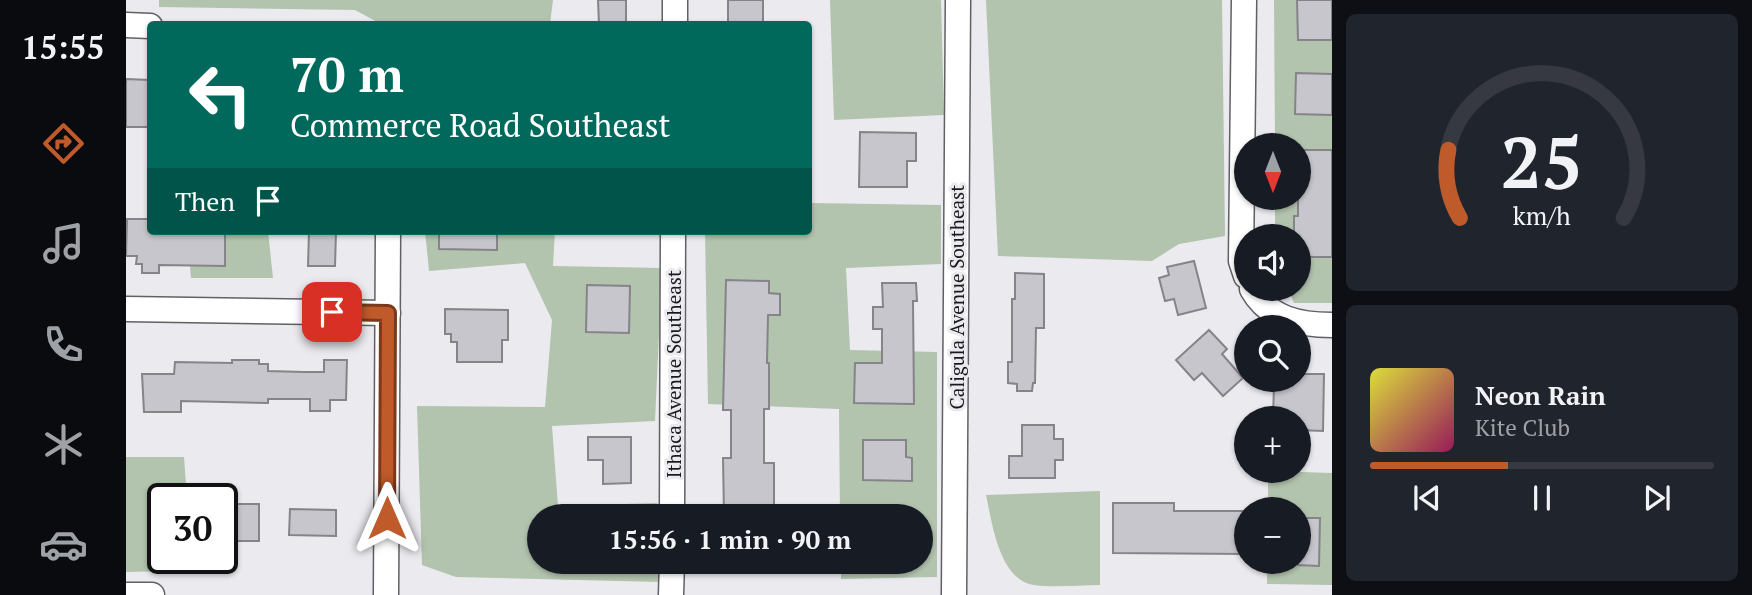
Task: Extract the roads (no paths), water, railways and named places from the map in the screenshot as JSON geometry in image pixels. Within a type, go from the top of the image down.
[{"type":"street","points":[[675,0],[675,21]]},
{"type":"street","name":"Caligula Avenue Southeast","points":[[954,595],[958,0]]},
{"type":"street","points":[[1241,224],[1244,0]]},
{"type":"street","points":[[126,25],[147,26]]},
{"type":"street","points":[[386,595],[388,235]]},
{"type":"street","name":"Ithaca Avenue Southeast","points":[[672,504],[673,235]]},
{"type":"street","points":[[1260,301],[1278,316],[1308,325],[1332,325]]},
{"type":"street","points":[[126,309],[388,313]]},
{"type":"street","points":[[671,595],[672,574]]},
{"type":"street","points":[[126,595],[152,595]]}]
